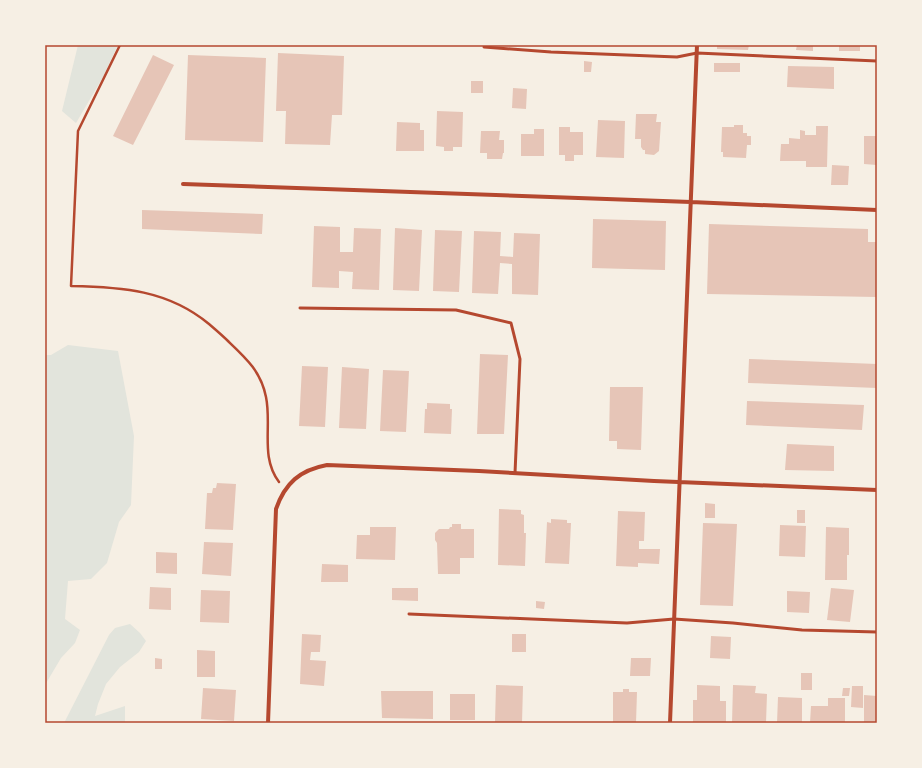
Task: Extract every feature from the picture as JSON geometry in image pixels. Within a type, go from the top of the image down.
[{"type":"street","points":[[670,723],[697,45]]},
{"type":"street","points":[[183,184],[877,210]]},
{"type":"street","points":[[268,723],[276,509],[285,489],[300,474],[315,467],[327,465],[877,490]]},
{"type":"lane","points":[[484,47],[551,52],[677,57],[697,53],[877,61]]},
{"type":"lane","points":[[300,308],[456,310],[511,323],[520,359],[516,473]]},
{"type":"lane","points":[[409,614],[627,623],[674,619],[802,630],[877,632]]},
{"type":"path","points":[[120,45],[78,131],[71,286],[111,287],[136,290],[160,296],[187,309],[208,323],[238,350],[262,380],[268,417],[268,457],[274,475],[285,489]]},
{"type":"shaded area","points":[[78,45],[118,45],[103,77],[76,123],[62,111]]},
{"type":"shaded area","points":[[68,345],[118,351],[134,436],[131,505],[119,522],[107,563],[91,579],[68,581],[65,619],[80,630],[75,643],[61,658],[45,685],[45,355],[51,355]]},
{"type":"shaded area","points":[[130,624],[146,641],[139,652],[120,667],[106,684],[95,716],[125,706],[125,723],[64,723],[109,635],[115,628]]},
{"type":"building","points":[[717,45],[749,45],[748,50],[717,49]]},
{"type":"building","points":[[797,45],[813,45],[813,51],[796,50]]},
{"type":"building","points":[[839,45],[860,45],[860,51],[839,51]]},
{"type":"building","points":[[278,53],[344,56],[342,115],[332,115],[330,145],[285,144],[286,111],[276,111]]},
{"type":"building","points":[[153,55],[174,65],[133,145],[113,136]]},
{"type":"building","points":[[188,55],[266,58],[263,142],[185,140]]},
{"type":"building","points":[[584,61],[592,62],[591,72],[584,72]]},
{"type":"building","points":[[714,63],[740,63],[740,72],[714,72]]},
{"type":"building","points":[[788,66],[834,67],[834,89],[787,87]]},
{"type":"building","points":[[471,81],[483,81],[483,93],[471,93]]},
{"type":"building","points":[[513,88],[527,89],[526,109],[512,108]]},
{"type":"building","points":[[437,111],[463,112],[462,147],[453,147],[453,151],[444,151],[444,147],[436,146]]},
{"type":"building","points":[[636,114],[657,114],[656,122],[661,122],[659,151],[654,155],[645,154],[645,150],[641,147],[641,139],[635,139]]},
{"type":"building","points":[[598,120],[625,121],[624,158],[596,157]]},
{"type":"building","points":[[397,122],[420,123],[420,130],[424,130],[424,151],[396,151]]},
{"type":"building","points":[[734,125],[743,125],[743,133],[747,133],[747,136],[751,136],[751,145],[747,145],[746,158],[723,157],[723,152],[721,152],[722,127],[734,127]]},
{"type":"building","points":[[816,126],[828,126],[827,167],[806,167],[806,161],[780,161],[781,144],[789,144],[789,138],[800,139],[800,130],[805,131],[805,135],[816,135]]},
{"type":"building","points":[[559,127],[570,127],[570,132],[583,132],[583,155],[574,155],[574,161],[565,161],[565,155],[559,155]]},
{"type":"building","points":[[534,129],[544,129],[544,156],[521,156],[521,134],[534,134]]},
{"type":"building","points":[[481,131],[500,131],[499,140],[504,140],[504,153],[502,159],[487,159],[487,153],[480,153]]},
{"type":"building","points":[[864,136],[877,136],[877,165],[864,164]]},
{"type":"building","points":[[832,165],[849,166],[848,185],[831,185]]},
{"type":"building","points":[[142,210],[263,214],[262,234],[142,229]]},
{"type":"building","points":[[593,219],[666,221],[665,270],[592,268]]},
{"type":"building","points":[[709,224],[868,229],[868,242],[877,242],[877,297],[707,294]]},
{"type":"building","points":[[314,226],[340,227],[340,252],[353,252],[354,228],[381,229],[379,290],[352,289],[353,272],[339,271],[339,288],[312,287]]},
{"type":"building","points":[[395,228],[422,230],[419,291],[393,290]]},
{"type":"building","points":[[435,230],[462,231],[459,292],[433,291]]},
{"type":"building","points":[[474,231],[501,232],[500,256],[513,257],[514,233],[540,234],[538,295],[512,294],[512,264],[500,263],[498,294],[472,293]]},
{"type":"building","points":[[480,354],[508,355],[504,434],[477,434]]},
{"type":"building","points":[[749,359],[877,364],[877,388],[748,383]]},
{"type":"building","points":[[302,366],[328,367],[325,427],[299,426]]},
{"type":"building","points":[[342,367],[369,369],[366,429],[339,428]]},
{"type":"building","points":[[383,370],[409,371],[406,432],[380,431]]},
{"type":"building","points":[[610,387],[643,387],[641,450],[617,449],[617,441],[609,441]]},
{"type":"building","points":[[747,401],[864,405],[862,430],[746,425]]},
{"type":"building","points":[[427,403],[450,404],[450,409],[452,409],[451,434],[424,433],[425,409],[427,409]]},
{"type":"building","points":[[787,444],[834,446],[834,471],[785,470]]},
{"type":"building","points":[[217,483],[236,484],[233,530],[205,529],[207,493],[212,493],[213,488],[216,488]]},
{"type":"building","points":[[705,503],[715,504],[715,518],[705,518]]},
{"type":"building","points":[[499,509],[521,510],[521,514],[524,515],[524,533],[526,533],[525,566],[498,565]]},
{"type":"building","points":[[797,510],[805,510],[805,523],[797,523]]},
{"type":"building","points":[[618,511],[645,512],[644,541],[639,541],[639,549],[660,549],[659,564],[638,563],[638,567],[616,566]]},
{"type":"building","points":[[551,519],[567,520],[567,523],[571,523],[569,564],[545,563],[547,522],[551,523]]},
{"type":"building","points":[[703,523],[737,524],[733,606],[700,605]]},
{"type":"building","points":[[452,524],[461,524],[461,529],[474,529],[474,558],[460,558],[460,574],[438,574],[437,543],[435,540],[435,533],[439,529],[449,529],[452,527]]},
{"type":"building","points":[[780,525],[806,526],[805,557],[779,556]]},
{"type":"building","points":[[370,527],[396,527],[395,560],[356,559],[357,535],[370,535]]},
{"type":"building","points":[[826,527],[849,528],[847,580],[825,580]]},
{"type":"building","points":[[204,542],[233,543],[231,576],[202,574]]},
{"type":"building","points":[[156,552],[177,553],[177,574],[156,573]]},
{"type":"building","points":[[322,564],[348,565],[348,582],[321,582]]},
{"type":"building","points":[[150,587],[171,588],[171,610],[149,609]]},
{"type":"building","points":[[392,588],[418,588],[418,601],[392,600]]},
{"type":"building","points":[[831,588],[854,590],[850,622],[827,620]]},
{"type":"building","points":[[201,590],[230,591],[229,623],[200,622]]},
{"type":"building","points":[[787,591],[810,592],[809,613],[787,612]]},
{"type":"building","points":[[536,601],[545,602],[544,609],[536,608]]},
{"type":"building","points":[[302,634],[321,635],[320,652],[311,652],[310,660],[326,661],[324,686],[300,684]]},
{"type":"building","points":[[512,634],[526,634],[526,652],[512,652]]},
{"type":"building","points":[[711,636],[731,637],[730,659],[710,658]]},
{"type":"building","points":[[197,650],[215,651],[215,677],[197,677]]},
{"type":"building","points":[[155,658],[162,659],[162,669],[155,669]]},
{"type":"building","points":[[631,658],[651,658],[650,676],[630,676]]},
{"type":"building","points":[[801,673],[812,673],[812,690],[801,690]]},
{"type":"building","points":[[496,685],[523,686],[522,723],[495,723]]},
{"type":"building","points":[[697,685],[720,686],[720,701],[726,701],[726,723],[693,723],[693,700],[697,700]]},
{"type":"building","points":[[733,685],[756,686],[755,693],[767,694],[766,723],[732,723]]},
{"type":"building","points":[[852,686],[863,686],[863,708],[851,707]]},
{"type":"building","points":[[203,688],[236,690],[234,721],[201,719]]},
{"type":"building","points":[[843,688],[850,688],[849,696],[842,696]]},
{"type":"building","points":[[623,689],[629,689],[629,692],[637,692],[636,723],[613,723],[613,692],[623,692]]},
{"type":"building","points":[[381,691],[433,691],[433,719],[382,718]]},
{"type":"building","points":[[450,694],[475,694],[475,720],[450,720]]},
{"type":"building","points":[[864,695],[877,696],[877,723],[864,723]]},
{"type":"building","points":[[778,697],[802,698],[802,723],[777,723]]},
{"type":"building","points":[[828,698],[845,698],[845,723],[810,723],[811,706],[828,706]]}]
